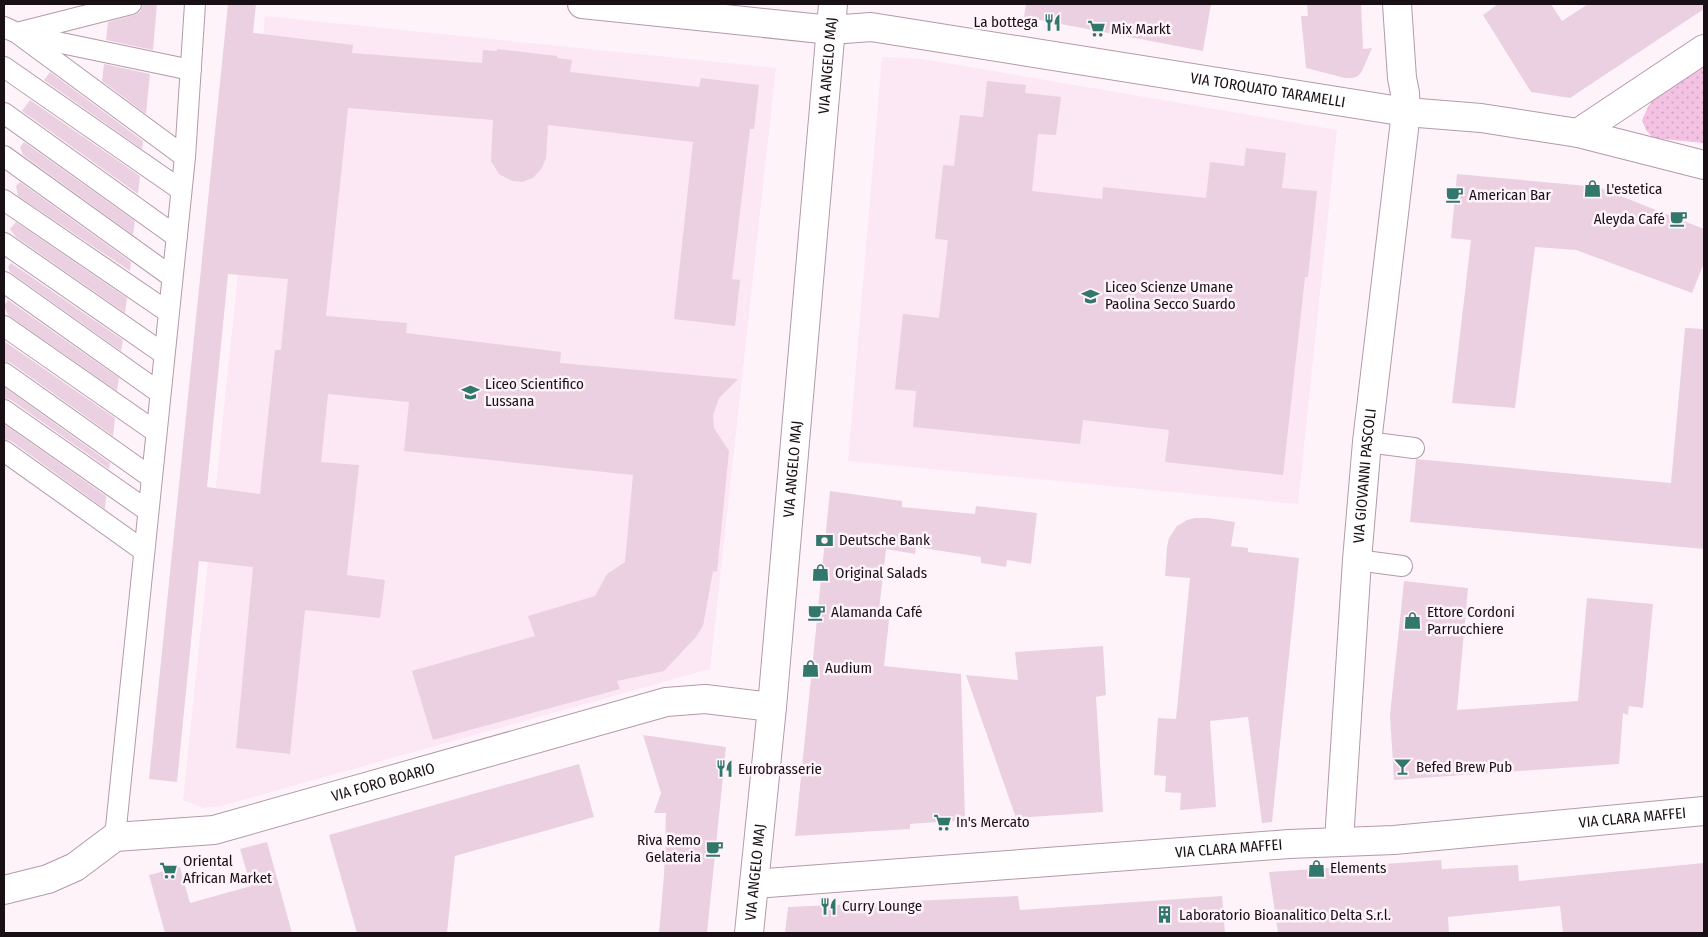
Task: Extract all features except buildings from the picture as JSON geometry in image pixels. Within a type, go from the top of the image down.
[{"type":"street","name":"VIA TORQUATO TARAMELLI","points":[[582,4],[832,17],[871,27],[1406,112],[1480,118],[1578,133],[1704,165]]},
{"type":"street","name":"VIA GIOVANNI PASCOLI","points":[[1339,841],[1357,560],[1368,442],[1406,112],[1397,4]]},
{"type":"street","name":"VIA ANGELO MAJ","points":[[749,933],[772,706],[832,17]]},
{"type":"street","points":[[1578,133],[1704,48]]},
{"type":"street","name":"VIA FORO BOARIO","points":[[114,837],[214,830],[666,702],[705,699],[772,706]]},
{"type":"street","name":"VIA CLARA MAFFEI","points":[[754,884],[1339,841],[1394,840],[1704,811]]},
{"type":"street","points":[[4,890],[48,879],[75,868],[114,837]]},
{"type":"lane","points":[[10,30],[131,4]]},
{"type":"lane","points":[[114,837],[185,157],[195,4]]},
{"type":"lane","points":[[10,30],[190,70]]},
{"type":"lane","points":[[10,30],[185,157]]},
{"type":"lane","points":[[4,67],[181,190]]},
{"type":"lane","points":[[4,113],[177,237]]},
{"type":"lane","points":[[4,156],[172,277]]},
{"type":"lane","points":[[4,200],[168,312]]},
{"type":"lane","points":[[4,243],[164,354]]},
{"type":"lane","points":[[4,282],[160,393]]},
{"type":"lane","points":[[4,326],[156,432]]},
{"type":"lane","points":[[4,372],[152,478]]},
{"type":"lane","points":[[4,410],[148,511]]},
{"type":"lane","points":[[1368,442],[1414,448]]},
{"type":"lane","points":[[4,451],[144,551]]},
{"type":"lane","points":[[1357,560],[1402,566]]},
{"type":"shaded area","points":[[265,16],[776,68],[710,669],[221,806],[203,808],[183,800]]},
{"type":"shaded area","name":"Liceo Scienze Umane Paolina Secco Suardo","points":[[882,57],[923,59],[1337,130],[1298,504],[848,461]]},
{"type":"shaded area","points":[[1701,64],[1704,68],[1704,143],[1653,138],[1646,130],[1642,120],[1655,96]]},
{"type":"place","name":"La bottega","points":[[1052,22]]},
{"type":"place","name":"Mix Markt","points":[[1097,29]]},
{"type":"place","name":"L'estetica","points":[[1592,189]]},
{"type":"place","name":"American Bar","points":[[1455,195]]},
{"type":"place","name":"Aleyda Café","points":[[1679,219]]},
{"type":"place","name":"Liceo Scienze Umane Paolina Secco Suardo","points":[[1091,296]]},
{"type":"place","name":"Liceo Scientifico Lussana","points":[[471,393]]},
{"type":"place","name":"Deutsche Bank","points":[[825,540]]},
{"type":"place","name":"Original Salads","points":[[821,573]]},
{"type":"place","name":"Alamanda Café","points":[[817,612]]},
{"type":"place","name":"Ettore Cordoni Parrucchiere","points":[[1413,621]]},
{"type":"place","name":"Audium","points":[[811,668]]},
{"type":"place","name":"Befed Brew Pub","points":[[1402,767]]},
{"type":"place","name":"Eurobrasserie","points":[[724,769]]},
{"type":"place","name":"In's Mercato","points":[[942,822]]},
{"type":"place","name":"Riva Remo Gelateria","points":[[715,849]]},
{"type":"place","name":"Elements","points":[[1316,868]]},
{"type":"place","name":"Oriental African Market","points":[[169,870]]},
{"type":"place","name":"Curry Lounge","points":[[828,906]]},
{"type":"place","name":"Laboratorio Bioanalitico Delta S.r.l.","points":[[1165,915]]}]
